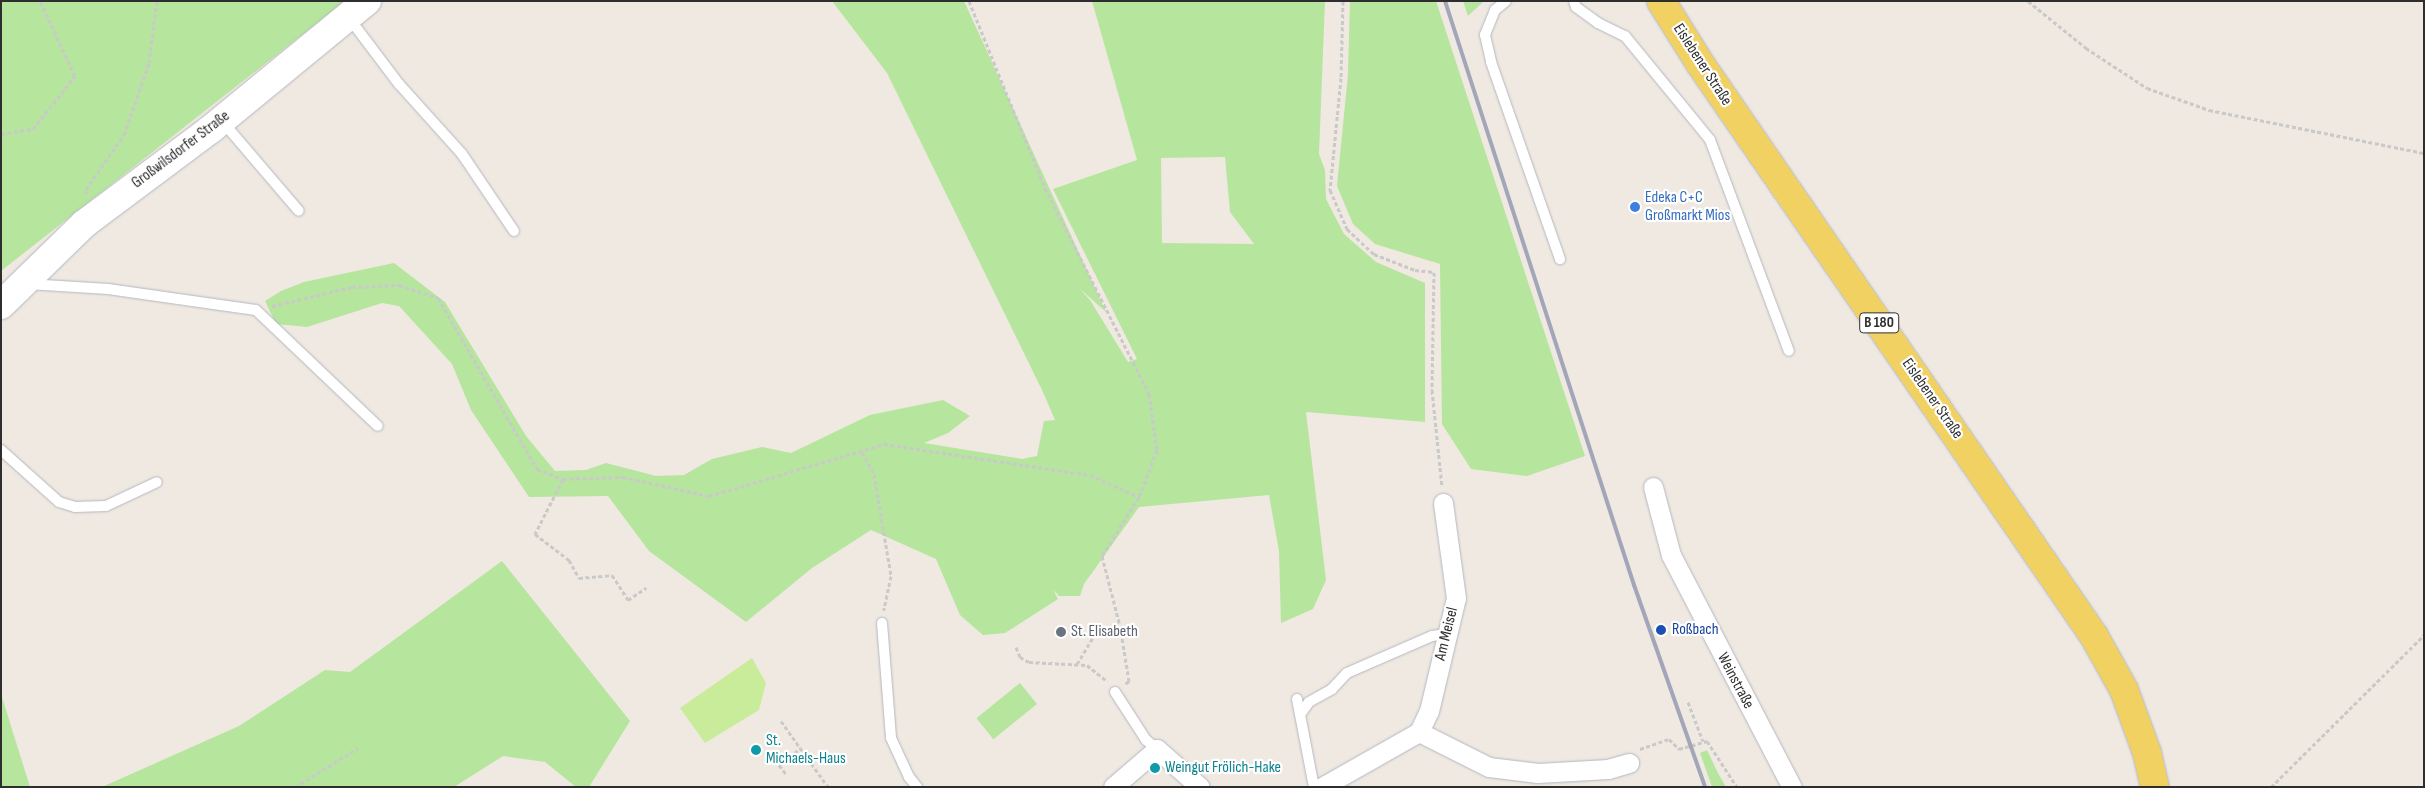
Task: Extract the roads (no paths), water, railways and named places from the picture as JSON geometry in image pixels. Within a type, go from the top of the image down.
[{"type":"main road","name":"Eislebener Straße","points":[[1661,1],[1701,65],[2094,636],[2124,690],[2147,753],[2156,787]]},
{"type":"street","name":"Großwilsdorfer Straße","points":[[1,305],[25,284],[84,224],[222,120],[358,9]]},
{"type":"street","name":"Weinstraße","points":[[1653,487],[1671,555],[1792,787]]},
{"type":"street","name":"Am Meisel","points":[[1419,732],[1428,711],[1456,598],[1444,503]]},
{"type":"street","points":[[1322,787],[1419,732],[1488,767],[1538,773],[1608,770],[1629,763]]},
{"type":"street","points":[[1113,787],[1157,749],[1200,787]]},
{"type":"lane","points":[[1506,1],[1495,10],[1485,35],[1491,62],[1560,259]]},
{"type":"lane","points":[[1574,1],[1576,7],[1598,23],[1625,36],[1710,140],[1789,351]]},
{"type":"lane","points":[[358,9],[399,84],[462,154],[514,230]]},
{"type":"lane","points":[[222,120],[299,211]]},
{"type":"lane","points":[[25,284],[108,289],[256,310],[378,426]]},
{"type":"lane","points":[[1,450],[59,502],[75,508],[106,506],[157,482]]},
{"type":"lane","points":[[882,623],[891,738],[909,777],[918,787]]},
{"type":"lane","points":[[1302,712],[1309,702],[1332,689],[1347,673],[1432,636],[1447,634]]},
{"type":"lane","points":[[1116,692],[1146,740],[1157,749]]},
{"type":"lane","points":[[1297,699],[1302,712],[1314,787]]},
{"type":"railway","points":[[1445,1],[1634,585],[1705,787]]},
{"type":"place","name":"Edeka C+C Großmarkt Mios","points":[[1635,207]]},
{"type":"place","name":"Roßbach","points":[[1661,630]]},
{"type":"place","name":"St. Elisabeth","points":[[1061,632]]},
{"type":"place","name":"St. Michaels-Haus","points":[[756,750]]},
{"type":"place","name":"Weingut Frölich-Hake","points":[[1155,768]]}]
